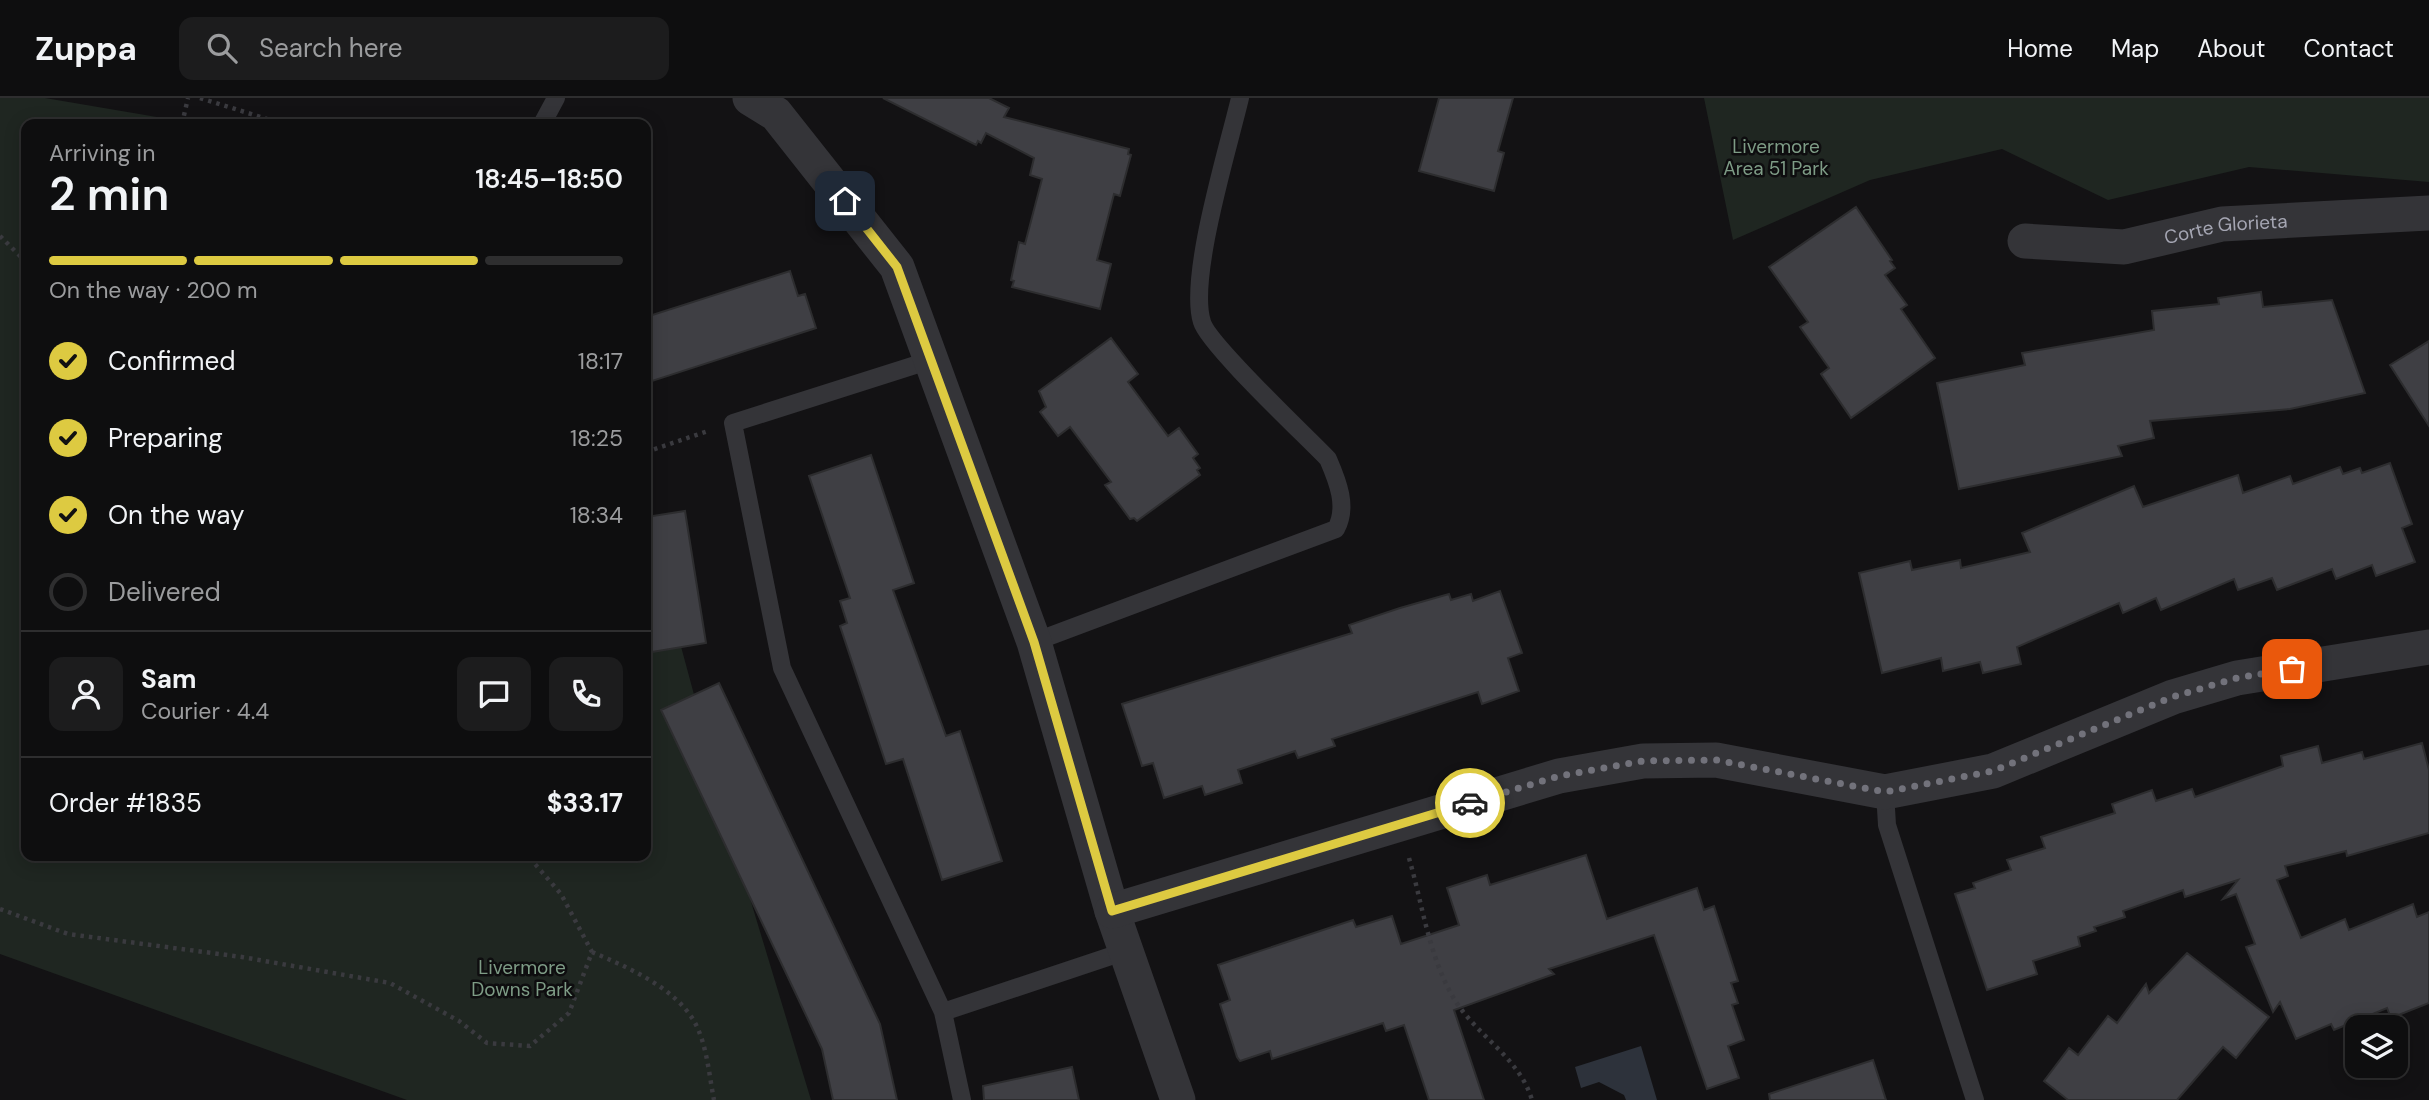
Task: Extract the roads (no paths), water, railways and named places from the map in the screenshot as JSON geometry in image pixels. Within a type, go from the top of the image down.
[{"type":"street","points":[[772,103],[897,267],[1034,642],[1112,911],[1178,1100]]},
{"type":"street","name":"Corte Glorieta","points":[[2025,242],[2124,247],[2222,224],[2429,213]]},
{"type":"street","points":[[1112,911],[1559,776],[1643,761],[1716,760],[1885,792],[1993,771],[2172,697],[2237,678],[2429,647]]},
{"type":"lane","points":[[545,119],[556,98]]},
{"type":"lane","points":[[1034,642],[1336,529],[1343,515],[1337,479],[1328,459],[1227,354],[1202,324],[1198,275],[1240,98]]},
{"type":"lane","points":[[931,360],[733,423],[782,668],[943,1012],[962,1100]]},
{"type":"lane","points":[[1885,792],[1887,824],[1975,1100]]},
{"type":"lane","points":[[943,1012],[1126,951]]},
{"type":"park label","name":"Livermore Area 51 Park","points":[[1776,157]]},
{"type":"park label","name":"Livermore Downs Park","points":[[522,978]]}]
